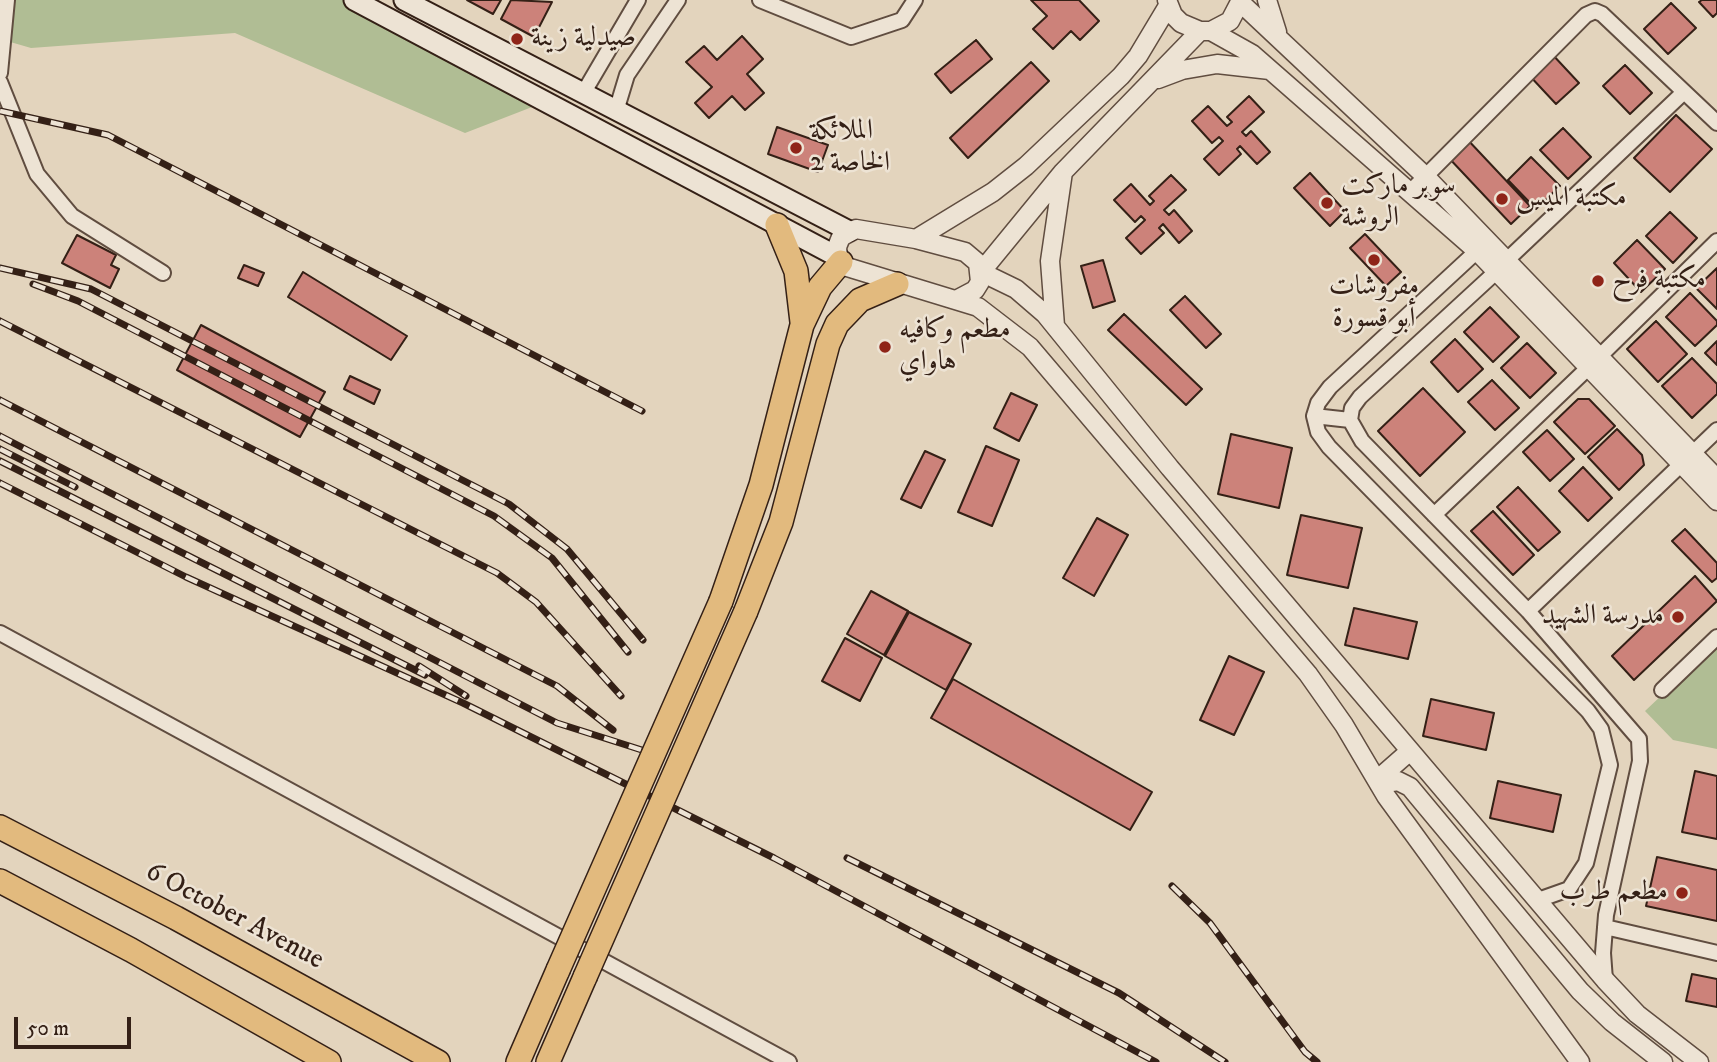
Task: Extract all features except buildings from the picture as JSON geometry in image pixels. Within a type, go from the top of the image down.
[{"type":"main road","points":[[354,0],[840,260],[820,287],[802,325],[761,485],[721,601],[518,1062]]},
{"type":"main road","points":[[404,0],[849,230]]},
{"type":"main road","points":[[776,225],[796,271],[802,325]]},
{"type":"main road","points":[[548,1062],[558,1033],[746,611],[784,510],[828,344],[846,310],[860,300],[897,284]]},
{"type":"main road","name":"6 October Avenue","points":[[0,827],[176,918],[438,1062]]},
{"type":"main road","points":[[0,881],[131,950],[329,1062]]},
{"type":"main road","points":[[558,1033],[558,1062]]},
{"type":"street","points":[[0,73],[7,0]]},
{"type":"street","points":[[584,92],[638,0]]},
{"type":"street","points":[[617,108],[627,75],[678,0]]},
{"type":"street","points":[[760,0],[851,37],[902,20],[915,0]]},
{"type":"street","points":[[1267,0],[1271,21],[1282,41]]},
{"type":"street","points":[[958,299],[975,290],[981,272],[1063,172],[1148,84],[1206,31],[1230,21],[1241,1],[1424,176],[1502,265],[1688,459],[1717,501]]},
{"type":"street","points":[[916,239],[993,192],[1026,166],[1121,76],[1138,56],[1168,3],[1181,23],[1206,31],[1252,54],[1476,251],[1502,265]]},
{"type":"street","points":[[1410,192],[1595,10],[1717,123]]},
{"type":"street","points":[[1148,84],[1199,65],[1236,64],[1271,71]]},
{"type":"street","points":[[0,82],[37,174],[72,216],[163,273]]},
{"type":"street","points":[[1605,980],[1605,927],[1640,761],[1639,739],[1528,611],[1362,442],[1350,420],[1352,408],[1360,397],[1685,92]]},
{"type":"street","points":[[1056,330],[1050,261],[1063,172]]},
{"type":"street","points":[[1580,1062],[1378,782],[1345,725],[1308,674],[1030,346],[997,318],[958,299],[854,270],[840,260],[837,247],[841,237],[849,230],[856,229],[916,239],[965,252],[978,264],[981,272],[1024,295],[1605,980],[1637,1014],[1699,1062]]},
{"type":"street","points":[[1434,515],[1717,241]]},
{"type":"street","points":[[1476,251],[1330,387],[1318,403],[1314,416],[1318,432],[1329,447],[1588,711],[1601,729],[1609,765],[1586,863],[1569,889],[1538,900]]},
{"type":"street","points":[[1314,416],[1350,420]]},
{"type":"street","points":[[1528,611],[1717,430]]},
{"type":"street","points":[[1688,459],[1717,479]]},
{"type":"street","points":[[0,633],[789,1062]]},
{"type":"street","points":[[1662,690],[1717,637]]},
{"type":"street","points":[[1378,782],[1410,751]]},
{"type":"street","points":[[1378,782],[1392,780],[1410,787],[1580,991],[1612,1022],[1663,1062]]},
{"type":"street","points":[[1605,927],[1717,953]]},
{"type":"green space","points":[[0,0],[354,0],[545,102],[465,133],[235,33],[31,48],[0,39]]},
{"type":"green space","points":[[1717,643],[1717,749],[1673,740],[1645,711]]},
{"type":"railway","points":[[0,111],[108,135],[642,411]]},
{"type":"railway","points":[[0,268],[91,289],[509,504],[567,549],[643,640]]},
{"type":"railway","points":[[33,284],[78,301],[494,516],[552,558],[628,652]]},
{"type":"railway","points":[[0,321],[497,573],[536,602],[621,696]]},
{"type":"railway","points":[[0,400],[557,686],[613,730]]},
{"type":"railway","points":[[0,436],[557,723],[645,751]]},
{"type":"railway","points":[[0,449],[75,487]]},
{"type":"railway","points":[[0,461],[425,675]]},
{"type":"railway","points":[[0,483],[186,577],[463,703],[774,858],[1156,1062]]},
{"type":"railway","points":[[419,666],[466,696]]},
{"type":"railway","points":[[847,858],[1119,993],[1225,1062]]},
{"type":"railway","points":[[1172,886],[1210,923],[1305,1052],[1317,1062]]},
{"type":"place","name":"صيدلية زينة","points":[[517,39]]},
{"type":"place","name":"الملائكة الخاصة 2","points":[[796,148]]},
{"type":"place","name":"مكتبة الميس","points":[[1502,199]]},
{"type":"place","name":"سوبر ماركت الروشة","points":[[1327,203]]},
{"type":"place","name":"مفروشات أبو قسورة","points":[[1374,260]]},
{"type":"place","name":"مكتبة فرح","points":[[1598,281]]},
{"type":"place","name":"مطعم وكافيه هاواي","points":[[885,347]]},
{"type":"place","name":"مدرسة الشهيد","points":[[1678,617]]},
{"type":"place","name":"مطعم طرب","points":[[1682,893]]}]
